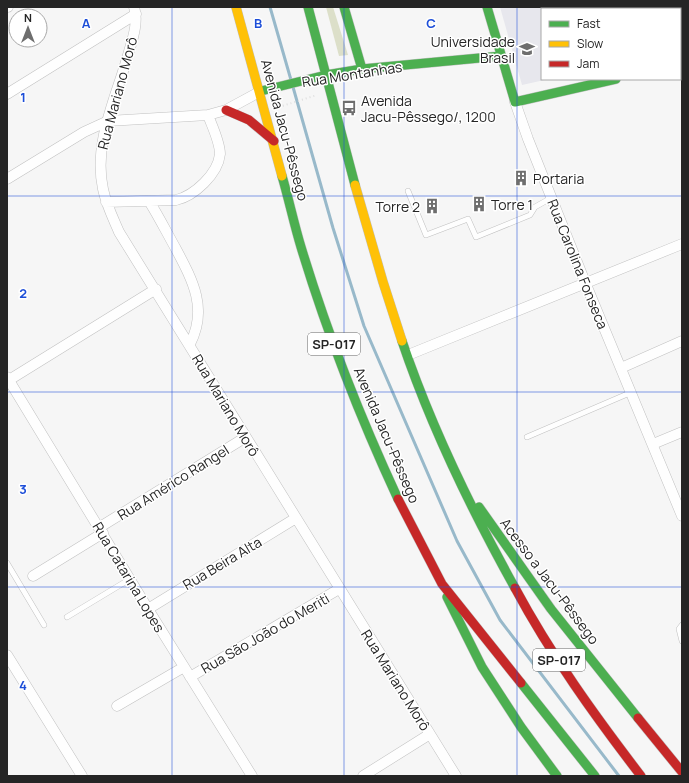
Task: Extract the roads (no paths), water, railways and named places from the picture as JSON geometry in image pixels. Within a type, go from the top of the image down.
[{"type":"main road","name":"Avenida Jacu-Pêssego","points":[[236,7],[265,90],[274,141],[304,258],[350,388],[378,454],[423,550],[442,584],[450,605],[482,667],[516,720],[556,776]]},
{"type":"main road","name":"SP-017","points":[[308,7],[383,283],[431,416],[487,538],[559,662],[641,776]]},
{"type":"main road","points":[[344,7],[362,69]]},
{"type":"main road","name":"Rua Carolina Fonseca","points":[[487,7],[515,102]]},
{"type":"main road","name":"Rua Montanhas","points":[[265,90],[326,75],[362,69],[501,56]]},
{"type":"main road","points":[[515,102],[612,80]]},
{"type":"main road","points":[[226,110],[249,120],[274,141]]},
{"type":"main road","name":"Acesso a Jacu-Pêssego","points":[[458,476],[516,562],[551,609],[625,699],[682,772]]},
{"type":"main road","name":"SP-017","points":[[442,584],[595,776]]},
{"type":"street","points":[[7,94],[135,11]]},
{"type":"street","name":"Rua Mariano Morô","points":[[135,11],[132,40],[108,121],[100,164],[106,202],[119,232],[156,289],[339,589],[456,776]]},
{"type":"street","name":"Rua Montanhas","points":[[108,121],[208,115],[226,110],[265,90]]},
{"type":"street","name":"Rua Carolina Fonseca","points":[[515,102],[551,198],[682,516]]},
{"type":"street","points":[[106,202],[186,198],[196,192],[207,180],[215,167],[220,154],[208,115]]},
{"type":"street","points":[[7,179],[84,132],[108,121]]},
{"type":"street","points":[[149,201],[190,275],[196,292],[198,303],[196,327],[190,344]]},
{"type":"street","points":[[408,355],[585,282],[682,244]]},
{"type":"street","points":[[8,378],[156,289]]},
{"type":"street","points":[[621,368],[682,341]]},
{"type":"street","name":"Rua Catarina Lopes","points":[[8,378],[184,668],[252,776]]},
{"type":"street","points":[[653,444],[682,432]]},
{"type":"street","name":"Rua Américo Rangel","points":[[34,576],[101,530],[246,437]]},
{"type":"street","name":"Rua Beira Alta","points":[[148,609],[296,518]]},
{"type":"street","name":"Rua São João do Meriti","points":[[190,677],[339,589]]},
{"type":"street","points":[[7,656],[82,776]]},
{"type":"street","points":[[117,706],[184,668]]},
{"type":"street","points":[[363,776],[430,734]]},
{"type":"lane","points":[[408,191],[426,235],[468,219],[476,237],[530,215],[535,207],[551,198]]},
{"type":"lane","points":[[527,437],[632,392]]},
{"type":"lane","points":[[7,563],[44,625]]},
{"type":"lane","points":[[67,617],[130,579]]},
{"type":"lane","points":[[682,625],[679,628],[682,641]]},
{"type":"waterway","points":[[270,7],[291,80]]},
{"type":"waterway","points":[[293,87],[333,228],[364,326],[457,541],[500,620],[619,776]]},
{"type":"place","name":"Universidade Brasil","points":[[527,49]]},
{"type":"place","name":"Avenida Jacu-Pêssego/, 1200","points":[[349,108]]},
{"type":"place","name":"Portaria","points":[[521,178]]},
{"type":"place","name":"Torre 1","points":[[479,204]]},
{"type":"place","name":"Torre 2","points":[[432,206]]}]
